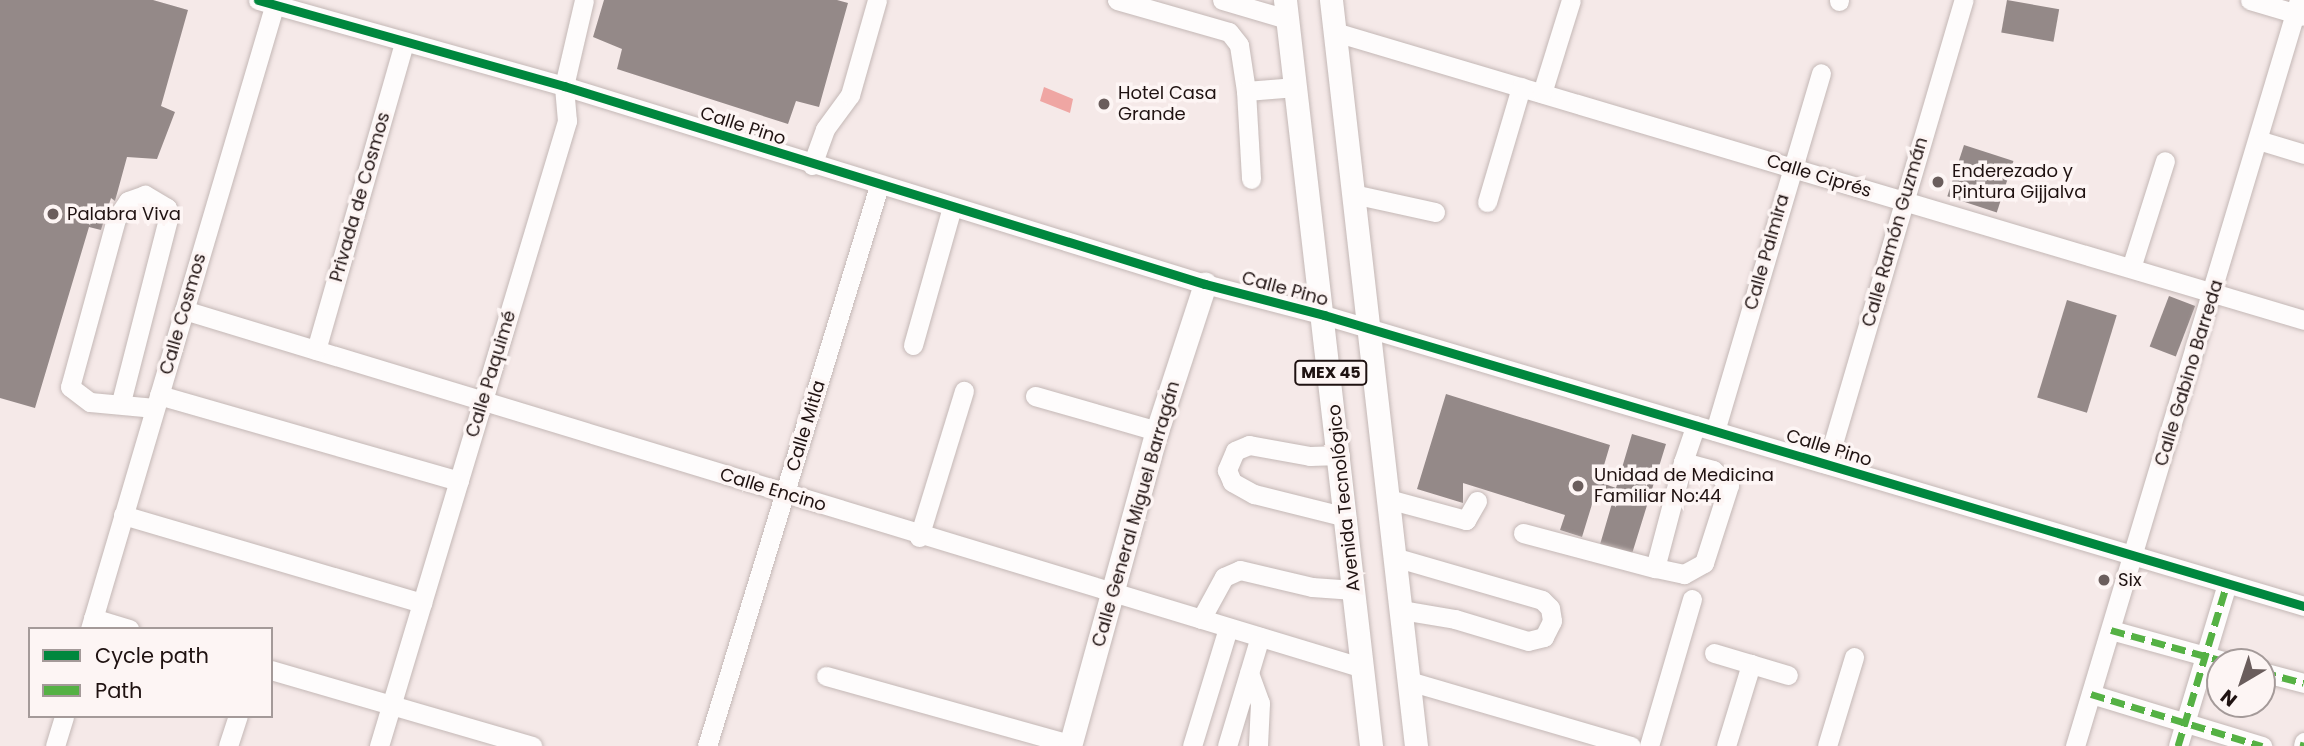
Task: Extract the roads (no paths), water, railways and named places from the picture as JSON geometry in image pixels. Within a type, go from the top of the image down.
[{"type":"main road","name":"MEX 45","points":[[1331,0],[1416,746]]},
{"type":"main road","name":"Avenida Tecnológico","points":[[1286,10],[1324,315],[1371,746]]},
{"type":"main road","name":"Calle General Miguel Barragán","points":[[1070,745],[1157,431],[1205,284]]},
{"type":"street","name":"Calle Paquimé","points":[[379,746],[567,121],[564,86],[584,0]]},
{"type":"street","points":[[812,165],[825,129],[850,96],[877,0]]},
{"type":"street","points":[[1117,0],[1229,32],[1239,45],[1246,91],[1251,179]]},
{"type":"street","points":[[1223,0],[1286,10]]},
{"type":"street","points":[[1542,93],[1571,0]]},
{"type":"street","name":"Calle Ramón Guzmán","points":[[1827,464],[1964,0]]},
{"type":"street","points":[[2250,0],[2300,10]]},
{"type":"street","name":"Calle Pino","points":[[270,2],[404,43],[564,86],[879,186],[1205,284],[1324,315],[2304,606]]},
{"type":"street","name":"Calle Cosmos","points":[[91,623],[184,310],[270,2]]},
{"type":"street","name":"Calle Gabino Barreda","points":[[2076,746],[2258,140],[2300,10]]},
{"type":"street","name":"Calle Ciprés","points":[[1335,32],[2304,320]]},
{"type":"street","name":"Privada de Cosmos","points":[[316,350],[404,43]]},
{"type":"street","name":"Calle Palmira","points":[[1656,568],[1683,462],[1706,428],[1821,74]]},
{"type":"street","points":[[1246,91],[1296,87]]},
{"type":"street","points":[[1486,202],[1521,87]]},
{"type":"street","points":[[2258,140],[2304,154]]},
{"type":"street","points":[[2131,268],[2165,161]]},
{"type":"street","name":"Calle Mitla","points":[[707,746],[879,186]]},
{"type":"street","points":[[1353,194],[1435,212]]},
{"type":"street","points":[[121,402],[168,219],[167,208],[145,195],[128,201],[116,219],[71,376],[74,394],[90,402],[111,406],[121,402],[157,401],[458,481]]},
{"type":"street","points":[[913,345],[952,207]]},
{"type":"street","name":"Calle Encino","points":[[184,310],[785,492],[919,537],[1363,668]]},
{"type":"street","points":[[919,537],[964,391]]},
{"type":"street","points":[[1035,396],[1157,431]]},
{"type":"street","points":[[1340,455],[1310,456],[1249,445],[1235,451],[1227,470],[1232,482],[1254,494],[1346,517]]},
{"type":"street","points":[[1523,533],[1684,575],[1698,570],[1726,500],[1729,485],[1724,476],[1683,462]]},
{"type":"street","points":[[1388,499],[1466,520],[1477,501]]},
{"type":"street","points":[[123,515],[422,603]]},
{"type":"street","points":[[1394,558],[1542,600],[1550,608],[1552,621],[1544,637],[1528,641],[1455,620],[1401,610]]},
{"type":"street","points":[[1200,619],[1224,577],[1240,569],[1312,587],[1354,590]]},
{"type":"street","points":[[2178,746],[2227,584]]},
{"type":"street","points":[[1649,746],[1692,599]]},
{"type":"street","points":[[91,623],[117,627]]},
{"type":"street","points":[[1192,746],[1228,628]]},
{"type":"street","points":[[2111,629],[2205,656]]},
{"type":"street","points":[[1227,746],[1260,637]]},
{"type":"street","points":[[1714,653],[1788,675]]},
{"type":"street","points":[[1827,746],[1854,657]]},
{"type":"street","points":[[1726,746],[1751,664]]},
{"type":"street","points":[[273,671],[532,746]]},
{"type":"street","points":[[1249,673],[1260,703],[1258,746]]},
{"type":"street","points":[[826,676],[1070,745]]},
{"type":"street","points":[[2276,676],[2304,683]]},
{"type":"street","points":[[1409,681],[1631,746]]},
{"type":"street","points":[[2091,694],[2262,746]]},
{"type":"street","points":[[55,746],[63,718]]},
{"type":"street","points":[[228,746],[237,718]]},
{"type":"place","name":"Hotel Casa Grande","points":[[1104,104]]},
{"type":"place","name":"Enderezado y Pintura Gijjalva","points":[[1938,182]]},
{"type":"place","name":"Palabra Viva","points":[[53,214]]},
{"type":"place","name":"Unidad de Medicina Familiar No:44","points":[[1578,486]]},
{"type":"place","name":"Six","points":[[2104,580]]}]
